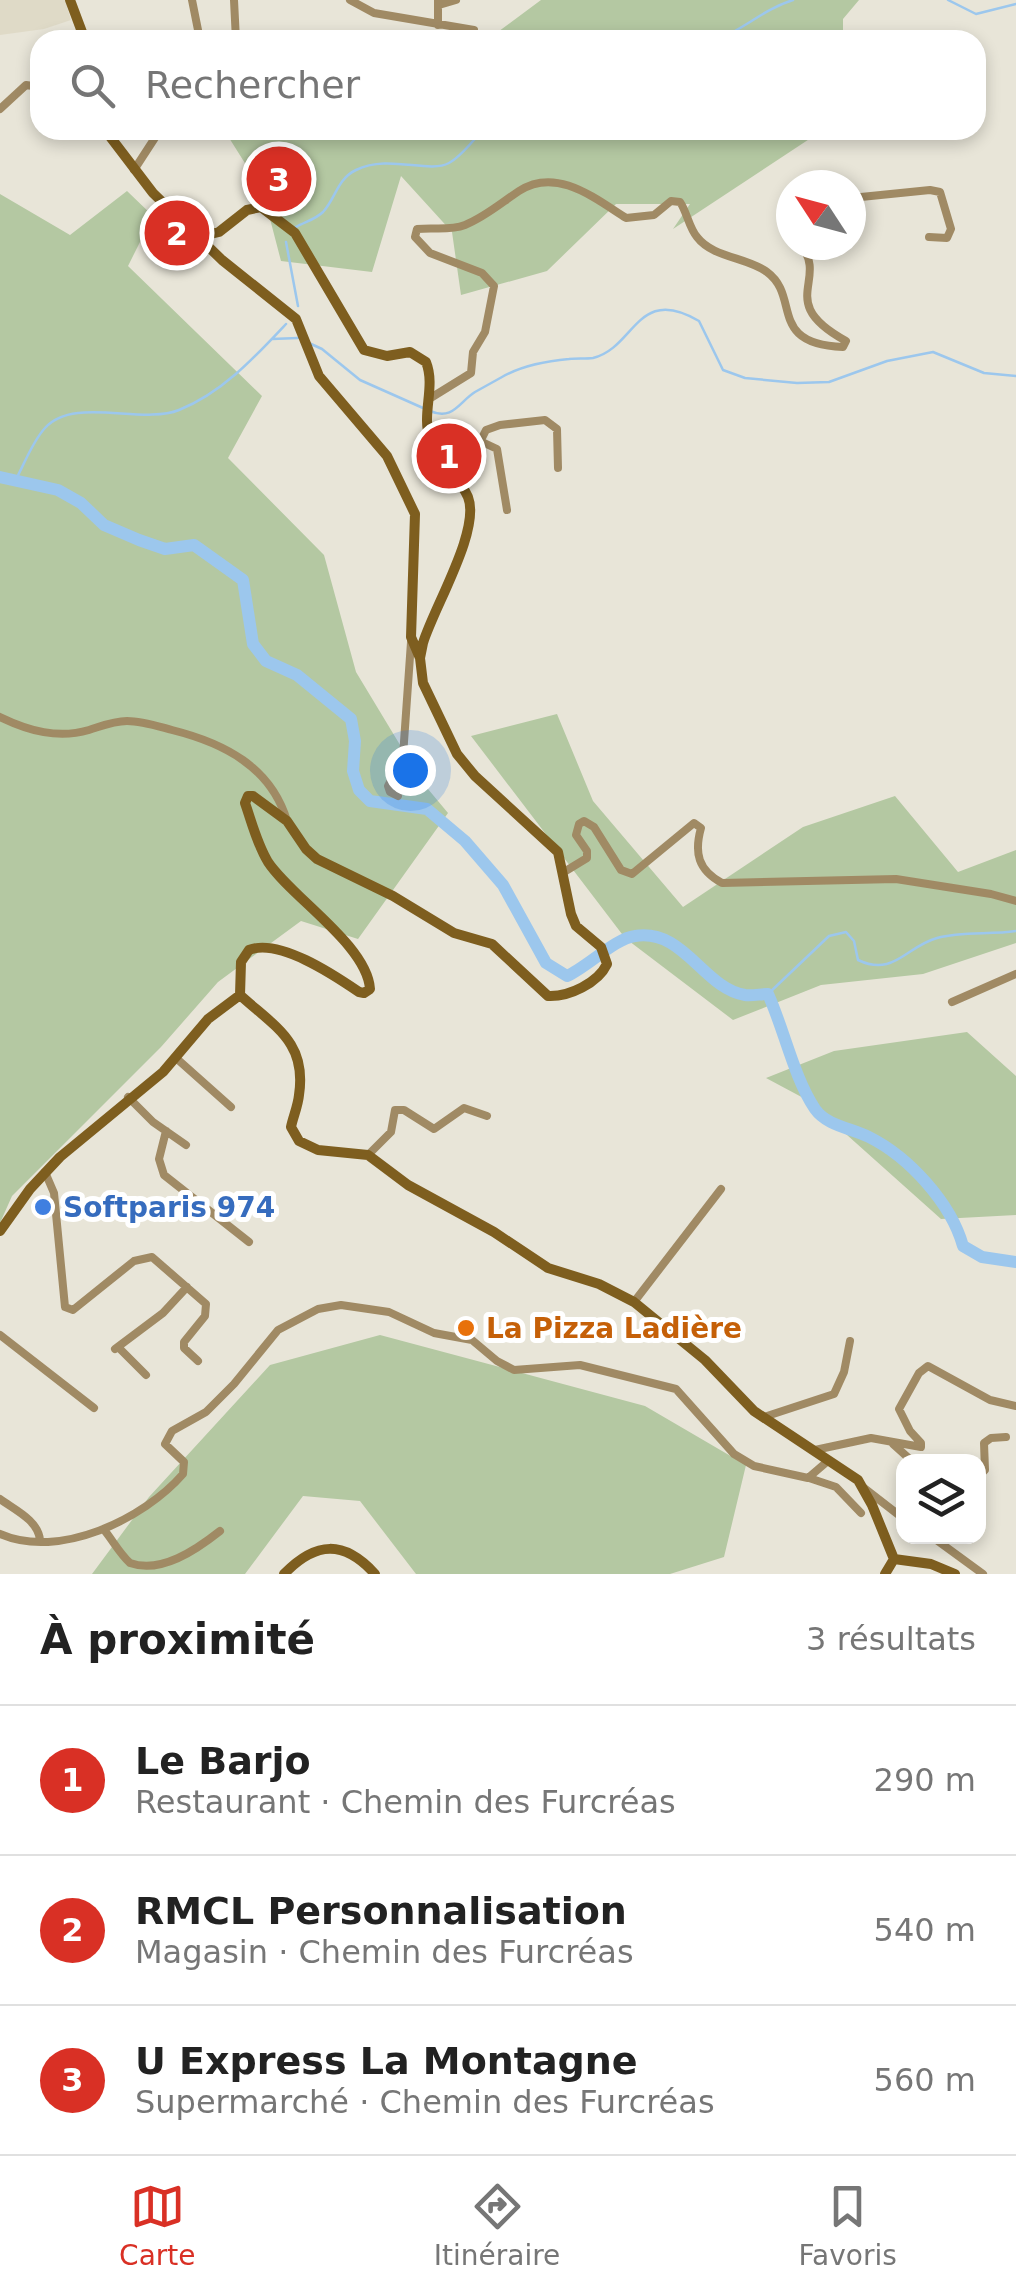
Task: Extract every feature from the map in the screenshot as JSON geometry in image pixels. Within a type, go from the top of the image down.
[{"type":"street","points":[[70,0],[81,30]]},
{"type":"street","points":[[192,0],[198,30]]},
{"type":"street","points":[[234,0],[236,30]]},
{"type":"street","points":[[438,25],[439,2],[456,0]]},
{"type":"street","points":[[356,1],[374,13],[474,30]]},
{"type":"street","points":[[0,109],[30,86]]},
{"type":"street","points":[[112,140],[134,170],[198,237],[296,318],[319,376],[386,456],[411,500],[416,544],[403,756],[388,786],[398,796]]},
{"type":"street","points":[[134,170],[154,140]]},
{"type":"street","points":[[428,408],[471,373],[473,352],[485,332],[495,292],[491,280],[482,273],[430,254],[416,237],[418,230],[468,224],[540,180],[558,182],[602,200],[626,218],[654,215],[672,202],[680,202],[696,237],[767,272],[778,284],[792,328],[806,338],[843,348],[846,341],[818,323],[808,310],[808,260]]},
{"type":"street","points":[[866,196],[940,192],[951,229],[946,238],[929,237]]},
{"type":"street","points":[[198,237],[218,232],[254,206],[261,207],[296,232],[359,346],[378,356],[410,352],[426,362],[431,380],[430,440],[469,500],[471,519],[426,632],[420,658]]},
{"type":"street","points":[[454,474],[474,454],[486,430],[544,420],[558,429],[558,468]]},
{"type":"street","points":[[480,442],[498,449],[507,510]]},
{"type":"street","points":[[411,637],[418,641],[426,632]]},
{"type":"street","points":[[0,717],[30,730],[58,735],[109,723],[140,722],[213,744],[257,770],[277,795],[287,821],[306,849],[318,858],[454,934],[492,944],[548,996],[560,996],[597,978],[607,964],[604,952],[576,926],[570,914],[563,862],[552,843],[475,776],[456,754],[423,683],[420,658],[411,637]]},
{"type":"street","points":[[240,996],[244,954],[263,947],[308,961],[358,992],[370,989],[364,970],[339,936],[268,862],[245,800],[253,796],[287,821]]},
{"type":"street","points":[[564,872],[587,858],[587,851],[576,835],[576,828],[584,821],[594,827],[614,863],[624,873],[632,874],[694,822],[701,828],[696,843],[700,858],[707,873],[722,883],[896,879],[1016,901]]},
{"type":"street","points":[[952,1002],[1016,974]]},
{"type":"street","points":[[0,1231],[45,1172],[176,1058],[208,1018],[240,996]]},
{"type":"street","points":[[240,996],[277,1026],[294,1046],[300,1084],[291,1128],[294,1136],[318,1150],[368,1155],[408,1186],[478,1222],[548,1268],[599,1284],[634,1302],[705,1360],[744,1402],[830,1460],[896,1513]]},
{"type":"street","points":[[176,1058],[230,1108]]},
{"type":"street","points":[[128,1097],[186,1145]]},
{"type":"street","points":[[368,1155],[391,1132],[395,1110],[404,1110],[434,1129],[464,1108],[487,1116]]},
{"type":"street","points":[[166,1131],[159,1158],[164,1176],[249,1242]]},
{"type":"street","points":[[45,1172],[54,1193],[65,1307],[73,1310],[134,1261],[145,1256],[156,1259],[206,1304],[205,1316],[184,1342],[184,1348],[198,1360]]},
{"type":"street","points":[[634,1302],[721,1189]]},
{"type":"street","points":[[146,1375],[116,1348],[163,1313],[187,1286]]},
{"type":"street","points":[[0,1534],[40,1540],[67,1539],[105,1531],[128,1518],[183,1474],[184,1462],[165,1444],[172,1431],[206,1412],[278,1330],[318,1309],[341,1304],[389,1312],[417,1328],[472,1340],[514,1370],[580,1365],[676,1389],[734,1454],[754,1466],[836,1487],[861,1513]]},
{"type":"street","points":[[0,1334],[94,1408]]},
{"type":"street","points":[[764,1417],[834,1394],[844,1372],[850,1341]]},
{"type":"street","points":[[814,1450],[871,1438],[921,1447],[899,1409],[925,1366],[932,1366],[990,1400],[1016,1406]]},
{"type":"street","points":[[984,1454],[984,1443],[990,1438],[1006,1437]]},
{"type":"street","points":[[889,1441],[904,1454]]},
{"type":"street","points":[[808,1478],[830,1460]]},
{"type":"street","points":[[863,1486],[892,1569],[931,1564],[955,1574]]},
{"type":"street","points":[[0,1499],[30,1520],[39,1530],[40,1540]]},
{"type":"street","points":[[105,1531],[130,1562],[153,1572],[177,1565],[220,1531]]},
{"type":"street","points":[[942,1544],[983,1574]]},
{"type":"street","points":[[284,1574],[303,1557],[329,1548],[358,1558],[375,1574]]},
{"type":"shaded area","points":[[0,0],[65,0],[71,20],[44,29],[0,35]]},
{"type":"green space","points":[[541,0],[859,0],[843,19],[843,30],[500,30]]},
{"type":"green space","points":[[230,140],[808,140],[673,229],[690,204],[616,204],[547,271],[461,295],[452,232],[401,176],[372,272],[281,261],[263,192]]},
{"type":"green space","points":[[127,191],[153,216],[128,266],[262,396],[228,458],[324,555],[356,672],[423,783],[448,813],[358,939],[301,921],[218,982],[161,1047],[12,1196],[0,1223],[0,194],[70,235]]},
{"type":"green space","points":[[557,714],[593,801],[683,907],[803,827],[895,796],[958,872],[1016,850],[1016,943],[923,974],[821,985],[733,1020],[625,938],[471,736]]},
{"type":"green space","points":[[967,1032],[1016,1076],[1016,1215],[941,1219],[809,1101],[766,1078],[834,1051]]},
{"type":"green space","points":[[380,1335],[645,1406],[746,1465],[724,1557],[670,1574],[416,1574],[360,1501],[303,1496],[245,1574],[92,1574],[149,1497],[270,1365]]},
{"type":"waterway","points":[[736,30],[793,0]]},
{"type":"waterway","points":[[948,0],[976,14],[1016,4]]},
{"type":"waterway","points":[[296,227],[323,212],[345,178],[356,170],[382,164],[440,166],[458,156],[473,140]]},
{"type":"waterway","points":[[286,242],[298,306]]},
{"type":"waterway","points":[[430,411],[450,412],[475,392],[526,367],[593,358],[607,352],[649,314],[662,310],[699,321],[723,370],[745,378],[829,382],[887,361],[933,352],[984,373],[1016,376]]},
{"type":"waterway","points":[[15,481],[40,434],[57,419],[90,412],[146,415],[179,410],[224,384],[286,324]]},
{"type":"waterway","points":[[272,339],[298,338]]},
{"type":"waterway","points":[[309,343],[360,380],[423,408]]},
{"type":"waterway","points":[[0,477],[58,490],[81,503],[104,525],[139,540],[165,549],[194,545],[243,580],[253,644],[266,661],[297,675],[351,719],[355,741],[353,771],[359,790],[370,801],[427,809],[465,841],[503,885],[546,963],[567,976],[627,938],[652,936],[680,949],[730,990],[745,995],[768,994],[801,1083],[820,1115],[899,1156],[939,1198],[963,1246],[982,1257],[1016,1262]]},
{"type":"waterway","points":[[768,994],[829,936],[846,932],[854,941],[858,960],[881,965],[937,938],[1016,931]]},
{"type":"place","name":"U Express La Montagne","points":[[279,179]]},
{"type":"place","name":"RMCL Personnalisation","points":[[177,233]]},
{"type":"place","name":"Le Barjo","points":[[449,456]]},
{"type":"place","name":"Softparis 974","points":[[43,1207]]},
{"type":"place","name":"La Pizza Ladière","points":[[466,1328]]}]
